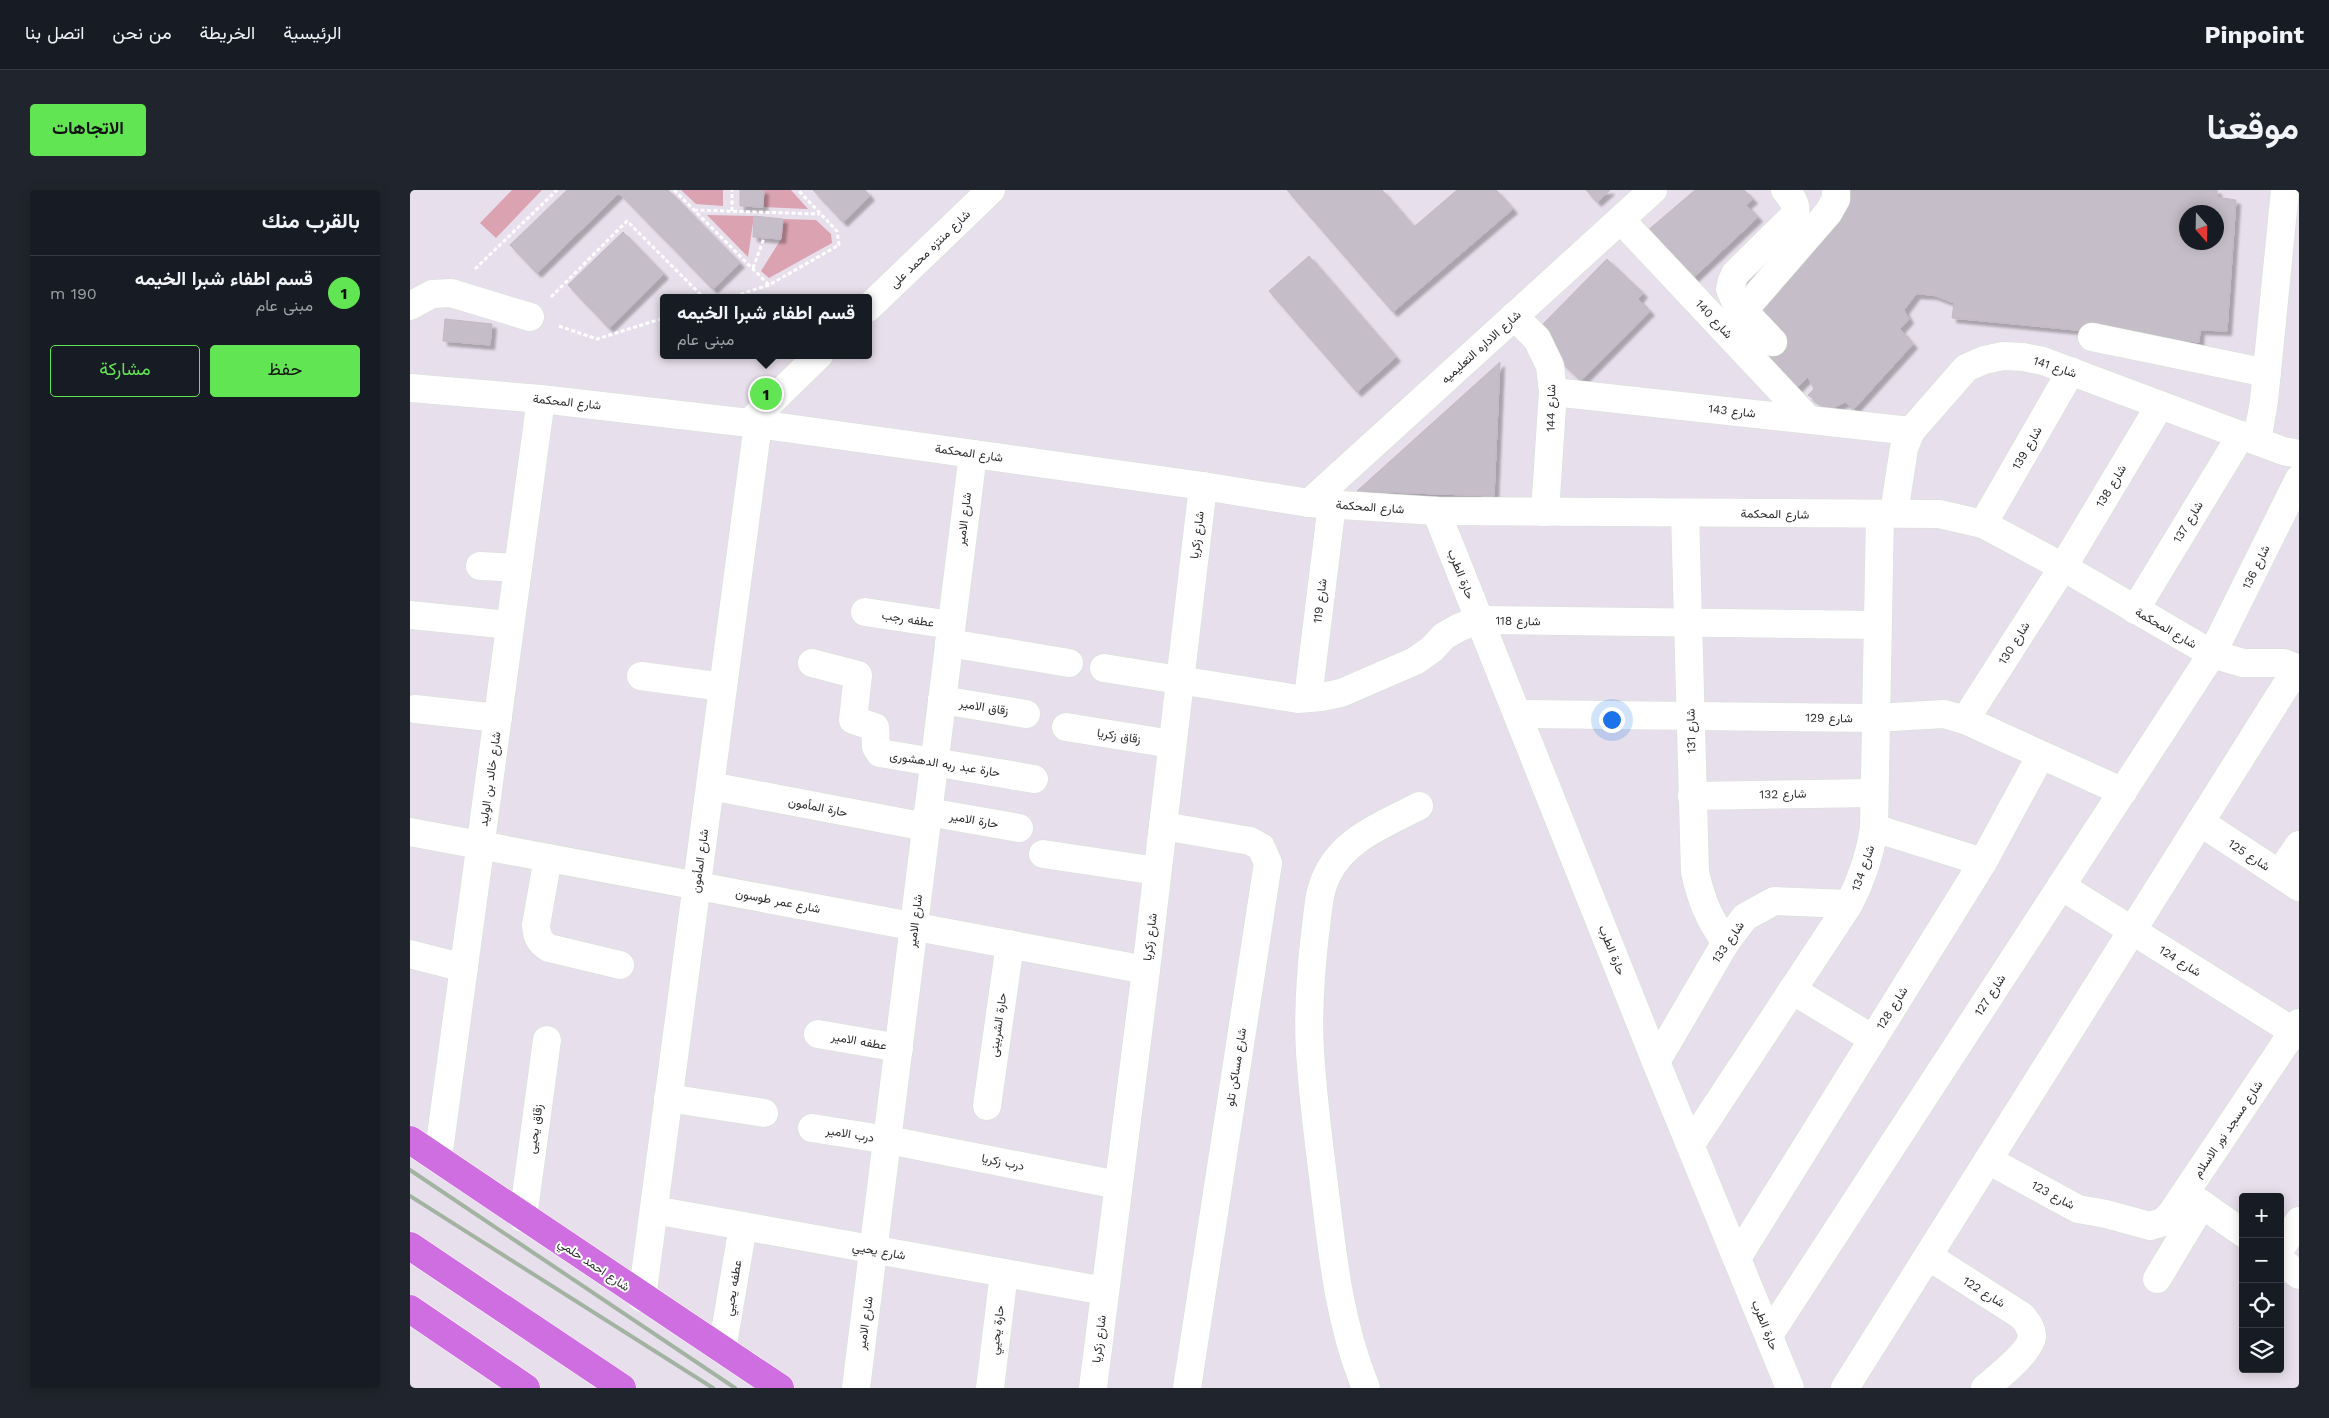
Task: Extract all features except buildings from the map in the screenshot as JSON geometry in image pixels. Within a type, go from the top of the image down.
[{"type":"main road","name":"شارع احمد حلمي","points":[[410,1140],[642,1298],[780,1388]]},
{"type":"main road","points":[[410,1246],[622,1388]]},
{"type":"main road","points":[[410,1309],[526,1388]]},
{"type":"street","name":"شارع منتزه محمد على","points":[[872,304],[991,190]]},
{"type":"street","name":"شارع الاداره التعليميه","points":[[1320,504],[1514,316],[1653,190]]},
{"type":"street","points":[[1773,342],[1732,297],[1732,281],[1735,274],[1795,214],[1794,201],[1784,190]]},
{"type":"street","points":[[1743,311],[1828,213],[1836,199],[1836,190]]},
{"type":"street","points":[[2249,438],[2267,373],[2285,190]]},
{"type":"street","name":"شارع 140","points":[[1621,220],[1808,419]]},
{"type":"street","points":[[410,306],[432,294],[450,293],[530,317]]},
{"type":"street","name":"شارع 144","points":[[1514,316],[1536,339],[1550,366],[1553,392],[1545,512]]},
{"type":"street","points":[[2092,337],[2267,373]]},
{"type":"street","name":"شارع 141","points":[[1887,514],[1904,448],[1911,431],[1966,368],[1984,360],[2003,356],[2043,361],[2249,438],[2299,454]]},
{"type":"street","points":[[753,424],[815,359]]},
{"type":"street","name":"شارع 139","points":[[1983,524],[2071,372]]},
{"type":"street","name":"شارع المحكمة","points":[[410,388],[541,399],[753,424],[1320,504],[1436,511],[1939,514],[1983,524],[2062,567],[2212,654],[2243,663],[2284,663],[2298,668]]},
{"type":"street","name":"شارع 143","points":[[1553,392],[1911,431]]},
{"type":"street","name":"شارع خالد بن الوليد","points":[[438,1158],[541,399]]},
{"type":"street","name":"شارع 138","points":[[2062,567],[2160,405]]},
{"type":"street","name":"شارع المأمون","points":[[642,1298],[723,687],[753,424]]},
{"type":"street","name":"شارع 137","points":[[2135,610],[2249,438]]},
{"type":"street","name":"شارع الامير","points":[[856,1388],[875,1250],[972,454]]},
{"type":"street","name":"شارع 136","points":[[2212,654],[2299,479]]},
{"type":"street","name":"شارع زكريا","points":[[1093,1388],[1146,970],[1203,486]]},
{"type":"street","name":"شارع 119","points":[[1308,698],[1320,504]]},
{"type":"street","name":"حارة الطرب","points":[[1436,511],[1656,1062],[1790,1388]]},
{"type":"street","name":"شارع 131","points":[[1685,513],[1695,872],[1700,897],[1713,925],[1726,942]]},
{"type":"street","name":"شارع 134","points":[[1691,1144],[1849,904],[1867,862],[1874,828],[1878,625],[1887,514]]},
{"type":"street","points":[[480,566],[518,568]]},
{"type":"street","name":"شارع 130","points":[[1965,720],[2062,567]]},
{"type":"street","name":"عطفه رجب","points":[[865,612],[1069,662]]},
{"type":"street","points":[[410,615],[510,625]]},
{"type":"street","name":"شارع 118","points":[[1104,668],[1298,699],[1341,694],[1415,661],[1432,649],[1444,636],[1460,627],[1480,620],[1878,625]]},
{"type":"street","name":"شارع 127","points":[[1769,1335],[2212,654]]},
{"type":"street","name":"حارة عبد ربه الدهشورى","points":[[812,664],[858,674],[853,720],[875,727],[877,751],[1034,779]]},
{"type":"street","points":[[1845,1388],[2298,668]]},
{"type":"street","points":[[641,676],[723,687]]},
{"type":"street","name":"زقاق الامير","points":[[942,700],[1026,714]]},
{"type":"street","points":[[415,709],[498,718]]},
{"type":"street","name":"شارع 129","points":[[1518,714],[1876,718],[1944,714],[1965,720],[2123,792]]},
{"type":"street","name":"زقاق زكريا","points":[[1066,727],[1172,744]]},
{"type":"street","name":"شارع 128","points":[[1738,1258],[1983,862],[2041,755]]},
{"type":"street","name":"حارة المأمون","points":[[710,786],[928,820]]},
{"type":"street","name":"شارع 132","points":[[1692,796],[1874,793]]},
{"type":"street","points":[[1366,1388],[1356,1365],[1344,1325],[1336,1281],[1310,1064],[1311,974],[1320,894],[1327,875],[1338,858],[1360,837],[1419,806]]},
{"type":"street","name":"حارة الامير","points":[[928,820],[1019,828]]},
{"type":"street","name":"شارع 125","points":[[2200,822],[2289,881]]},
{"type":"street","name":"شارع مساكن تلو","points":[[1163,826],[1250,841],[1261,847],[1268,863],[1187,1388]]},
{"type":"street","points":[[1874,828],[1983,862]]},
{"type":"street","name":"شارع عمر طوسون","points":[[410,832],[1146,970]]},
{"type":"street","points":[[2289,881],[2299,845]]},
{"type":"street","points":[[1043,854],[1157,870]]},
{"type":"street","points":[[548,858],[536,925],[537,936],[541,943],[549,948],[620,965]]},
{"type":"street","name":"شارع 124","points":[[2061,886],[2297,1030]]},
{"type":"street","name":"شارع 133","points":[[1656,1062],[1726,942],[1745,916],[1774,901],[1849,904]]},
{"type":"street","name":"حارة الشربينى","points":[[987,1106],[1010,944]]},
{"type":"street","points":[[410,954],[464,968]]},
{"type":"street","points":[[1792,990],[1873,1039]]},
{"type":"street","name":"شارع مسجد نور الاسلام","points":[[2150,1226],[2163,1222],[2193,1199],[2297,1030]]},
{"type":"street","name":"عطفه الامير","points":[[818,1034],[899,1048]]},
{"type":"street","name":"زقاق يحيى","points":[[523,1218],[547,1040]]},
{"type":"street","points":[[668,1098],[764,1113]]},
{"type":"street","name":"درب الامير","points":[[812,1128],[888,1140]]},
{"type":"street","name":"درب زكريا","points":[[888,1140],[1118,1184]]},
{"type":"street","name":"شارع 123","points":[[1988,1160],[2078,1209],[2106,1214],[2150,1226]]},
{"type":"street","points":[[2157,1279],[2193,1199],[2239,1230]]},
{"type":"street","name":"شارع يحيي","points":[[654,1210],[1105,1291]]},
{"type":"street","points":[[2284,1243],[2299,1221]]},
{"type":"street","name":"عطفه يحيي","points":[[722,1350],[743,1226]]},
{"type":"street","name":"شارع 122","points":[[1928,1256],[2022,1316],[2029,1325],[2032,1335],[2030,1346],[1985,1388]]},
{"type":"street","points":[[2284,1263],[2299,1275]]},
{"type":"street","name":"حارة يحيي","points":[[990,1388],[1004,1273]]},
{"type":"path","points":[[450,293],[557,190]]},
{"type":"path","points":[[674,190],[769,285]]},
{"type":"path","points":[[732,190],[732,211]]},
{"type":"path","points":[[741,294],[769,285],[839,245],[837,231],[798,190]]},
{"type":"path","points":[[694,210],[821,214]]},
{"type":"path","points":[[660,319],[597,339],[530,317],[627,220],[700,294]]},
{"type":"path","points":[[753,268],[764,238]]},
{"type":"shaded area","points":[[512,190],[542,190],[496,238],[480,223]]},
{"type":"shaded area","points":[[681,190],[723,190],[723,206],[696,204]]},
{"type":"shaded area","points":[[764,190],[791,190],[808,209],[763,207]]},
{"type":"shaded area","points":[[707,215],[754,216],[748,257]]},
{"type":"shaded area","points":[[783,219],[816,220],[831,234],[832,243],[769,278],[761,271],[781,239]]},
{"type":"railway","points":[[410,1170],[735,1388]]},
{"type":"railway","points":[[410,1196],[713,1388]]},
{"type":"place","name":"قسم اطفاء شبرا الخيمه","points":[[766,394]]}]
